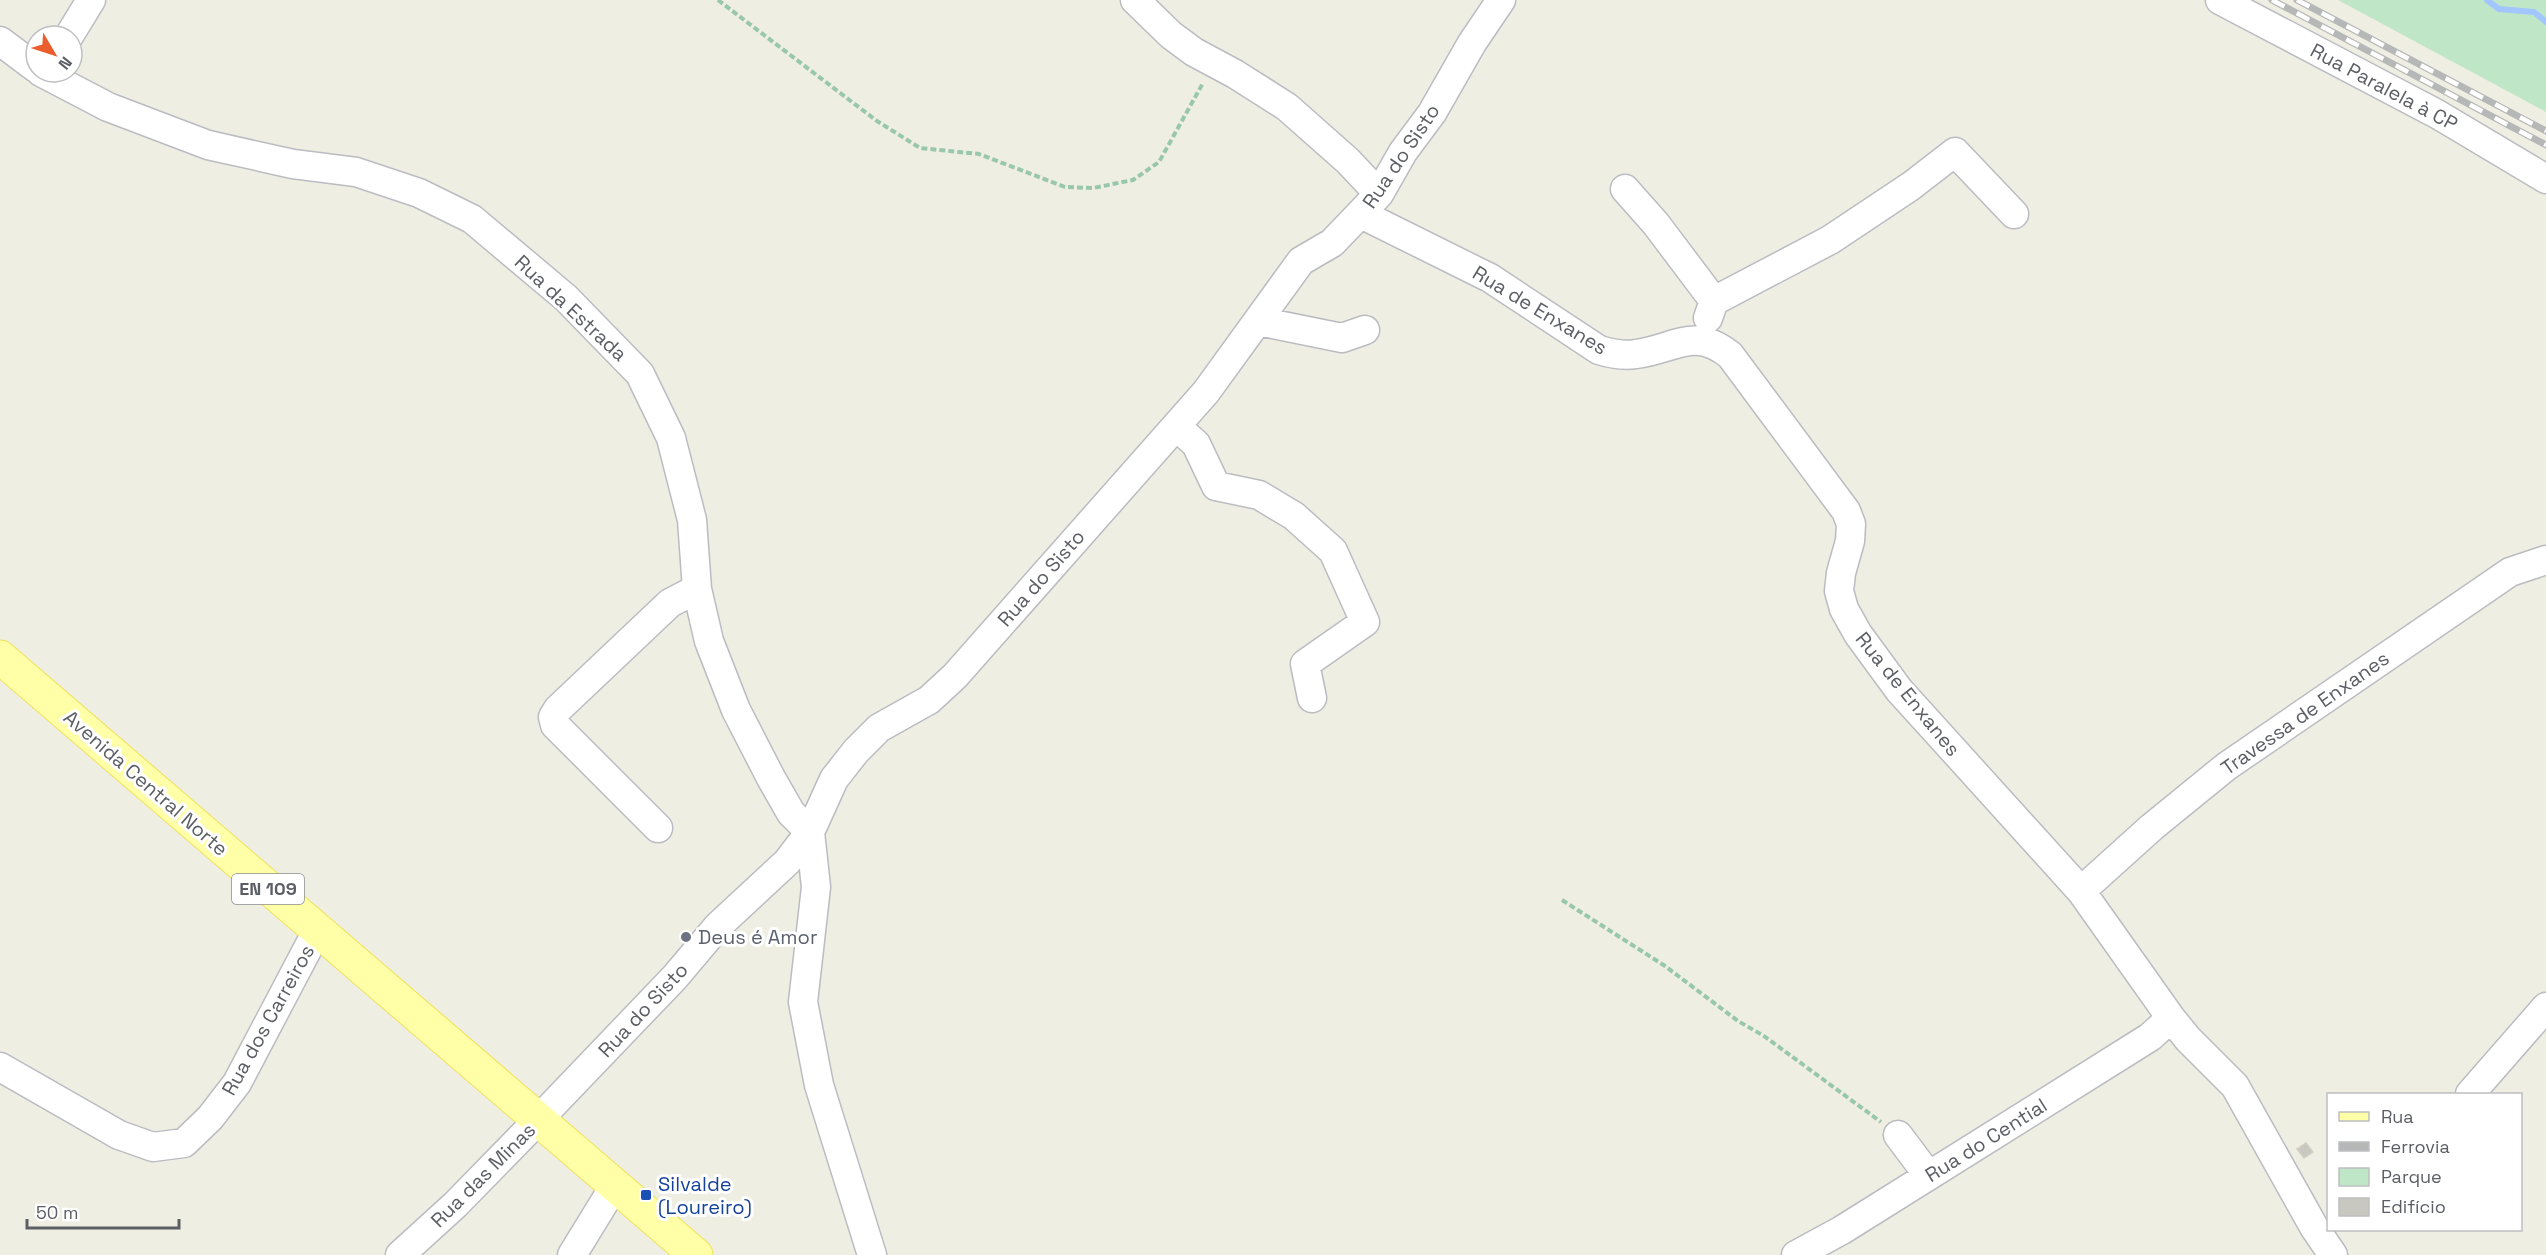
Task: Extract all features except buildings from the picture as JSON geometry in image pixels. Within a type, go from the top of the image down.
[{"type":"main road","name":"Avenida Central Norte","points":[[0,657],[539,1119]]},
{"type":"main road","name":"EN 109","points":[[539,1119],[696,1255]]},
{"type":"street","points":[[76,24],[91,0]]},
{"type":"street","points":[[1135,0],[1171,35],[1287,107],[1348,161],[1370,204]]},
{"type":"street","name":"Rua do Sisto","points":[[539,1119],[675,977],[718,926],[787,862],[810,831],[834,779],[856,751],[879,728],[929,700],[955,676],[1206,392],[1301,261],[1332,243],[1370,204],[1403,152],[1432,113],[1472,43],[1502,0]]},
{"type":"street","name":"Rua Paralela à CP","points":[[2220,0],[2437,114],[2546,179]]},
{"type":"street","name":"Rua da Estrada","points":[[0,41],[24,59]]},
{"type":"street","name":"Rua da Estrada","points":[[65,84],[108,107],[208,145],[293,164],[356,172],[419,193],[472,219],[566,298],[640,374],[671,438],[692,520],[697,589],[709,641],[736,710],[791,813],[810,831]]},
{"type":"street","points":[[1701,340],[1714,301],[1830,240],[1911,186],[1955,152],[2014,214]]},
{"type":"street","points":[[1625,189],[1656,224],[1714,301]]},
{"type":"street","name":"Rua de Enxanes","points":[[1370,204],[1599,350],[1616,355],[1637,354],[1690,339],[1718,345],[1730,355],[1846,511],[1851,524],[1850,541],[1840,573],[1839,591],[1844,609],[1858,634],[1899,690],[2081,891],[2171,1018],[2188,1039],[2235,1086],[2321,1221],[2333,1255]]},
{"type":"street","points":[[1258,321],[1342,338],[1365,330]]},
{"type":"street","points":[[1176,426],[1196,444],[1216,486],[1259,495],[1294,516],[1333,551],[1365,622],[1305,664],[1312,698]]},
{"type":"street","name":"Travessa de Enxanes","points":[[2081,891],[2152,827],[2227,766],[2510,572],[2546,561]]},
{"type":"street","points":[[658,828],[555,724],[553,717],[670,603],[697,589]]},
{"type":"street","points":[[810,831],[816,886],[803,1002],[819,1085],[872,1255]]},
{"type":"street","name":"Rua dos Carreiros","points":[[0,1067],[119,1136],[153,1147],[184,1143],[210,1118],[237,1083],[317,931]]},
{"type":"street","points":[[2471,1093],[2546,1007]]},
{"type":"street","name":"Rua do Cential","points":[[1796,1255],[1842,1230],[2150,1037],[2171,1018]]},
{"type":"street","name":"Rua das Minas","points":[[400,1255],[455,1205],[539,1119]]},
{"type":"street","points":[[1898,1135],[1928,1175]]},
{"type":"street","points":[[572,1255],[615,1185]]},
{"type":"path","points":[[718,0],[877,121],[920,148],[958,154],[979,154],[1065,187],[1093,188],[1133,180],[1159,162],[1214,63]]},
{"type":"path","points":[[1562,900],[1665,966],[1898,1135]]},
{"type":"green space","points":[[2338,0],[2546,0],[2546,112]]},
{"type":"waterway","points":[[2487,0],[2499,9],[2534,12],[2546,22]]},
{"type":"railway","points":[[2272,0],[2546,145]]},
{"type":"railway","points":[[2297,0],[2546,131]]},
{"type":"place","name":"Deus é Amor","points":[[686,937]]},
{"type":"place","name":"Silvalde (Loureiro)","points":[[646,1195]]}]
